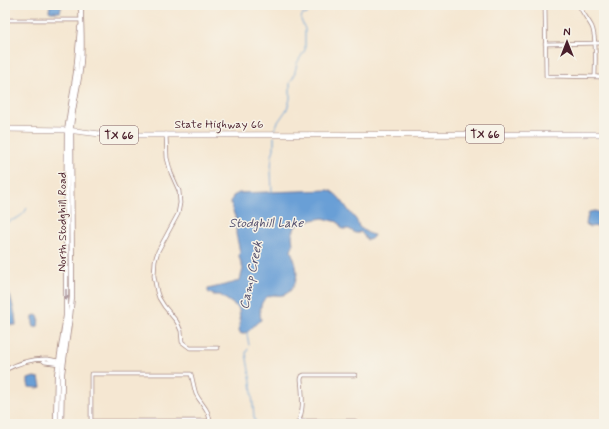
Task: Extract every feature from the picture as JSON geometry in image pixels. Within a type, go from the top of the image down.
[{"type":"main road","name":"TX 66","points":[[5,129],[69,130]]},
{"type":"main road","name":"State Highway 66","points":[[69,130],[100,134],[604,134]]},
{"type":"main road","name":"North Stodghill Road","points":[[56,424],[56,388],[66,316],[69,130]]},
{"type":"main road","name":"North Stodghill Road","points":[[60,363],[61,424]]},
{"type":"street","name":"North Stodghill Road","points":[[69,130],[76,71],[78,36],[81,20],[81,5]]},
{"type":"street","points":[[545,5],[546,76],[604,77]]},
{"type":"street","points":[[579,5],[581,12],[592,27],[594,34],[595,77]]},
{"type":"street","points":[[5,20],[81,20]]},
{"type":"street","points":[[545,44],[604,43]]},
{"type":"street","points":[[166,134],[166,158],[179,191],[180,203],[178,214],[158,251],[155,261],[154,276],[156,290],[164,306],[178,322],[182,342],[190,348],[218,348]]},
{"type":"street","points":[[5,370],[25,361],[40,359],[60,363]]},
{"type":"street","points":[[91,374],[191,374],[197,396],[207,409],[210,422],[91,422],[91,374]]},
{"type":"street","points":[[355,375],[302,376],[302,409],[298,422],[355,422]]},
{"type":"water","points":[[50,5],[62,5],[60,12],[49,11]]},
{"type":"water","name":"Stodghill Lake","points":[[329,190],[340,199],[356,220],[359,227],[374,236],[367,240],[361,232],[355,233],[349,229],[342,229],[338,222],[323,218],[301,222],[295,227],[292,235],[293,245],[291,251],[297,270],[295,284],[290,291],[283,295],[273,295],[265,298],[260,308],[261,320],[248,332],[241,334],[239,330],[239,309],[220,295],[213,295],[208,292],[208,289],[240,280],[243,269],[239,256],[240,252],[236,234],[236,219],[231,202],[233,196],[239,193]]},
{"type":"water","points":[[596,211],[600,213],[599,226],[589,227],[586,224],[588,214],[589,212]]},
{"type":"water","points":[[5,291],[10,295],[16,325],[5,322]]},
{"type":"water","points":[[36,315],[39,317],[38,326],[34,327],[33,316]]},
{"type":"water","points":[[34,377],[39,378],[41,387],[29,387],[28,379]]},
{"type":"waterway","name":"Camp Creek","points":[[274,130],[287,109],[290,99],[290,83],[294,76],[297,63],[305,50],[305,29],[301,20],[302,15],[307,14],[311,5]]},
{"type":"waterway","name":"Camp Creek","points":[[272,193],[271,170],[274,137]]},
{"type":"waterway","points":[[5,223],[21,216],[27,208]]},
{"type":"waterway","name":"Camp Creek","points":[[248,331],[247,334],[249,345]]},
{"type":"waterway","name":"Camp Creek","points":[[248,349],[246,353],[256,424]]}]
